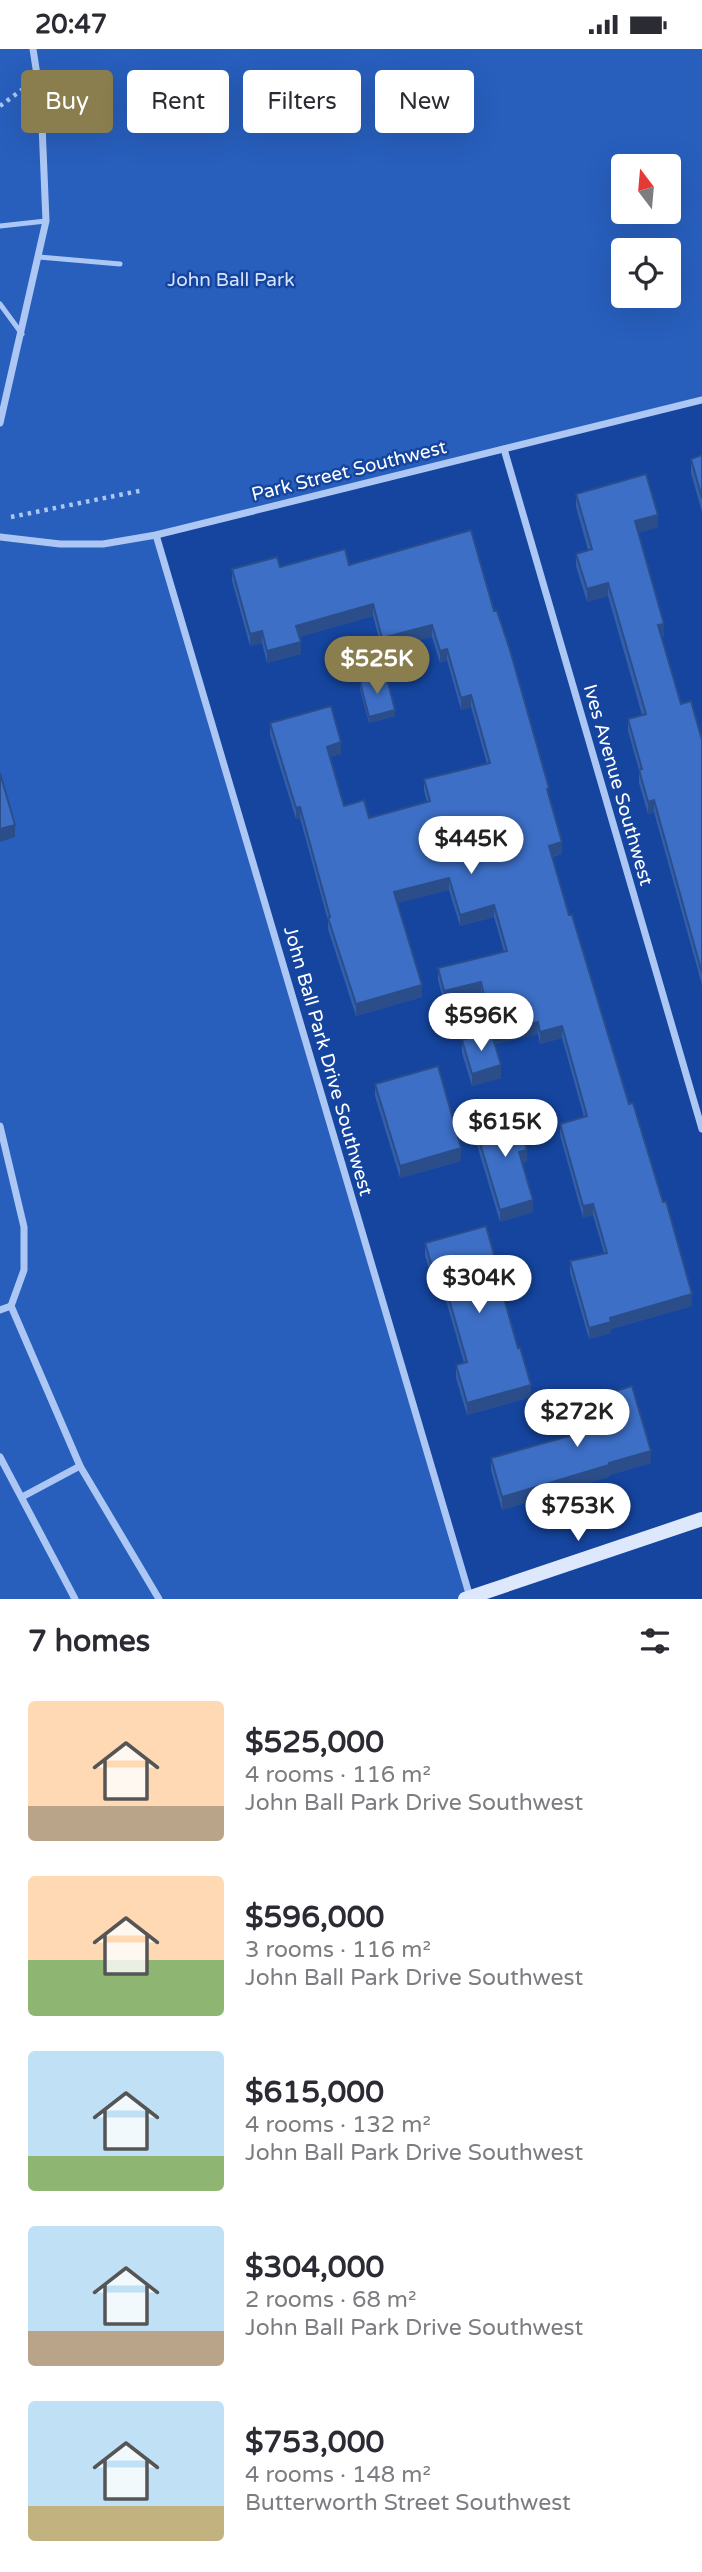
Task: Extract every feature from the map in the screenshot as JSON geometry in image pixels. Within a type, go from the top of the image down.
[{"type":"street","points":[[0,423],[46,221],[41,101],[33,49]]},
{"type":"street","name":"Park Street Southwest","points":[[0,537],[60,544],[103,544],[156,535],[702,400]]},
{"type":"street","name":"Ives Avenue Southwest","points":[[504,449],[702,1129]]},
{"type":"street","name":"John Ball Park Drive Southwest","points":[[156,535],[468,1598]]},
{"type":"street","points":[[0,1126],[24,1227],[24,1270],[11,1306],[80,1466],[159,1599]]},
{"type":"street","points":[[0,1310],[11,1306]]},
{"type":"street","points":[[0,1457],[75,1599]]},
{"type":"street","points":[[22,1497],[80,1466]]},
{"type":"street","points":[[468,1598],[702,1519]]},
{"type":"lane","points":[[0,226],[46,221]]},
{"type":"lane","points":[[39,257],[120,264]]},
{"type":"lane","points":[[0,304],[22,334]]},
{"type":"path","points":[[0,519],[26,516],[144,490]]},
{"type":"green space","name":"John Ball Park","points":[[0,49],[702,49],[702,401],[156,535],[470,1597],[0,1599]]},
{"type":"building","points":[[702,455],[702,498],[691,459]]},
{"type":"building","points":[[646,474],[658,515],[635,521],[664,624],[658,625],[681,704],[691,701],[702,740],[702,973],[654,800],[648,802],[639,770],[642,769],[628,719],[646,714],[608,583],[587,589],[576,554],[592,549],[576,494]]},
{"type":"building","points":[[471,530],[494,611],[497,611],[510,650],[549,788],[547,789],[562,842],[549,846],[629,1104],[633,1103],[663,1202],[666,1201],[692,1294],[610,1318],[611,1322],[589,1328],[570,1261],[607,1253],[593,1204],[583,1206],[560,1124],[587,1116],[562,1026],[540,1032],[538,1022],[493,1033],[481,982],[444,991],[438,968],[507,951],[494,905],[460,915],[449,878],[394,892],[422,985],[356,1004],[328,918],[330,917],[300,807],[296,808],[270,723],[331,706],[341,742],[327,747],[344,806],[364,800],[369,818],[430,801],[424,779],[490,763],[471,695],[461,698],[447,649],[440,651],[432,625],[382,638],[373,604],[296,626],[301,642],[267,651],[262,631],[250,634],[232,569],[277,557],[280,567],[345,549],[349,565]]},
{"type":"building","points":[[386,675],[395,710],[369,717],[360,682]]},
{"type":"building","points":[[0,773],[15,825],[0,829]]},
{"type":"building","points":[[491,1032],[501,1065],[472,1074],[462,1040]]},
{"type":"building","points":[[438,1066],[461,1148],[400,1166],[375,1084]]},
{"type":"building","points":[[516,1111],[527,1150],[519,1152],[533,1200],[500,1210],[474,1123]]},
{"type":"building","points":[[486,1226],[518,1348],[520,1347],[531,1385],[467,1403],[456,1365],[467,1362],[443,1278],[436,1280],[425,1243]]},
{"type":"building","points":[[632,1386],[651,1451],[502,1497],[491,1458],[608,1425],[600,1396]]}]
